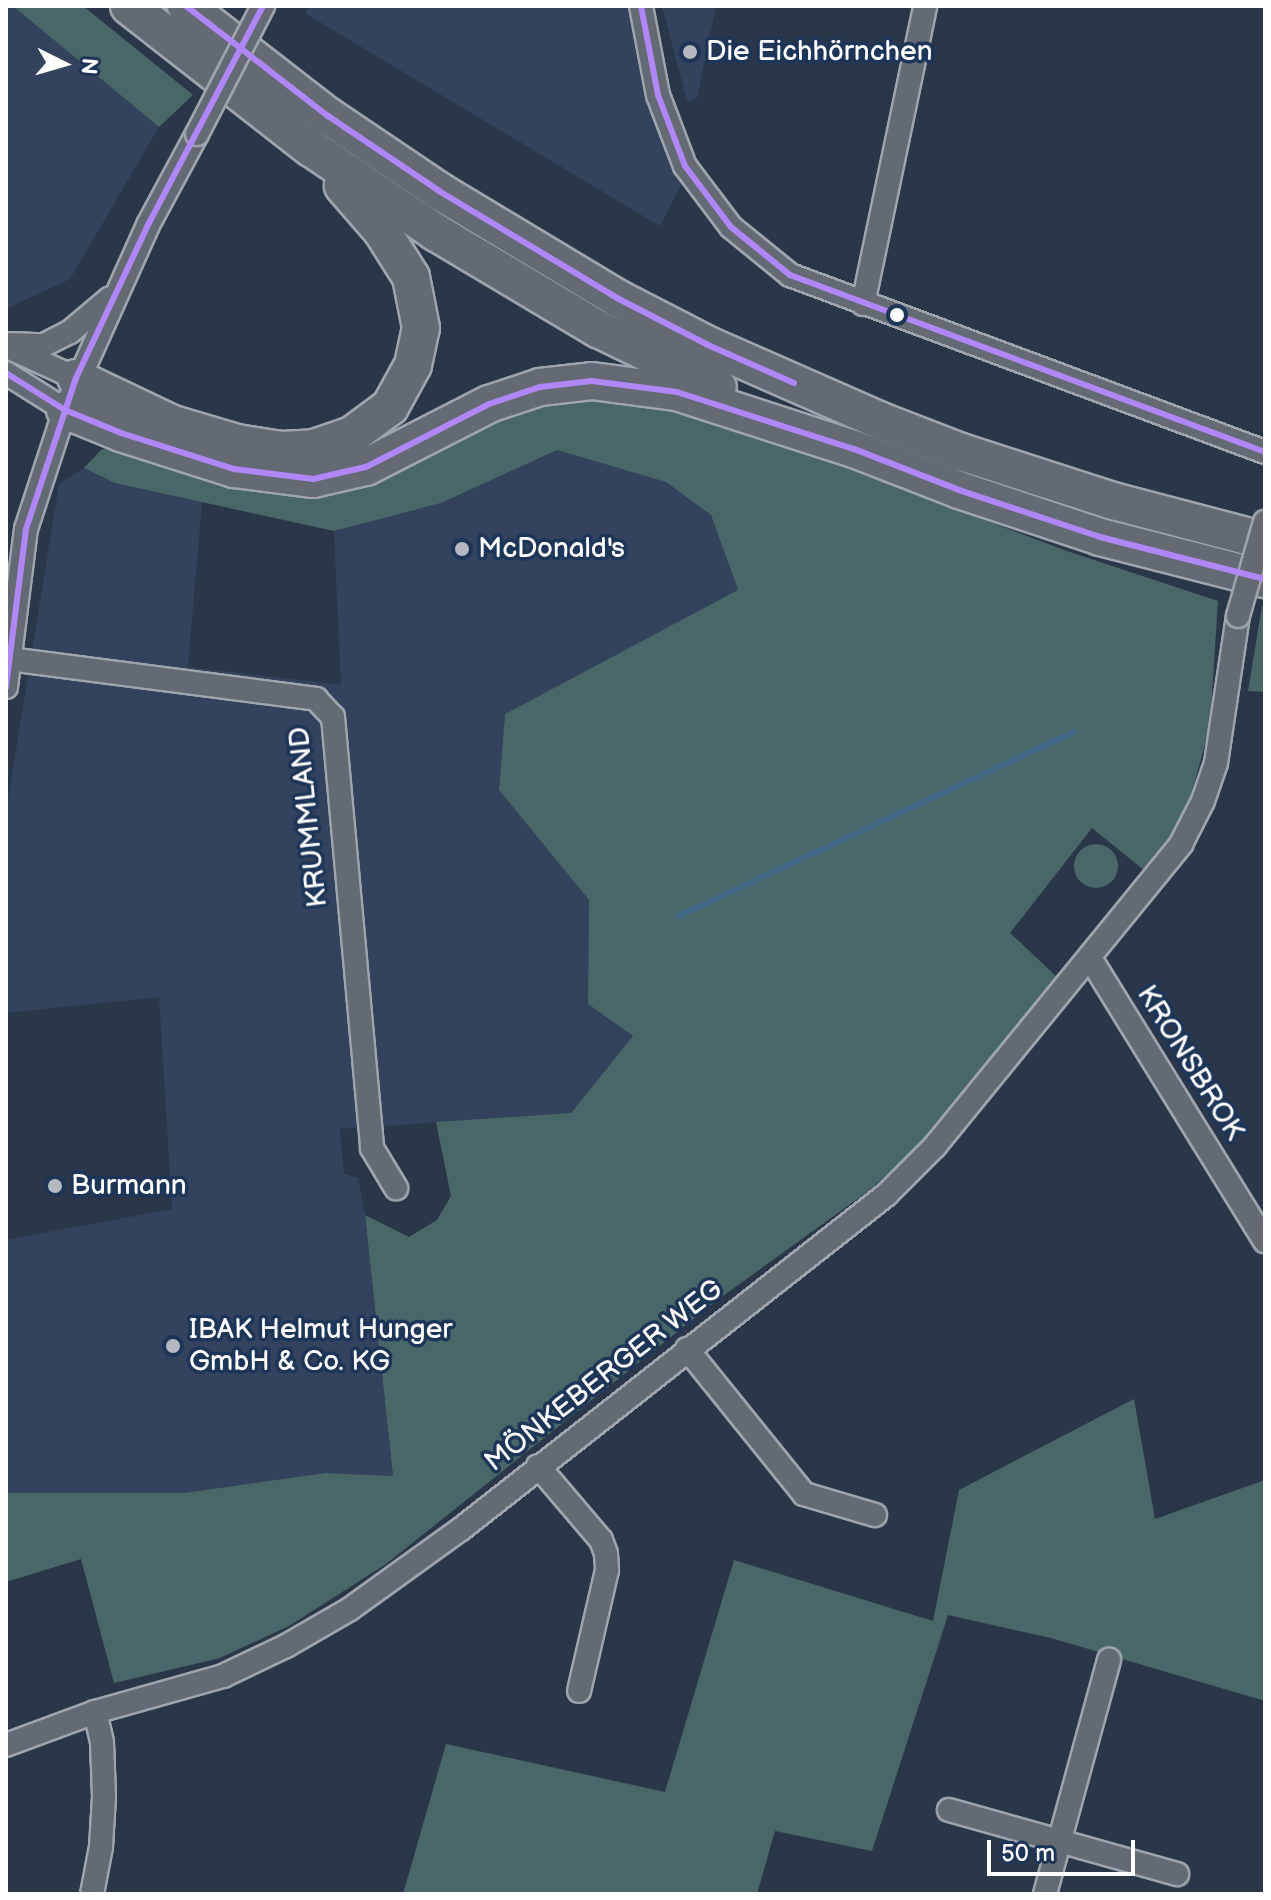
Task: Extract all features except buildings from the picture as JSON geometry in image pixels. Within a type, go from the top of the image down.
[{"type":"highway","points":[[129,6],[311,148],[435,232],[598,329],[854,449]]},
{"type":"highway","points":[[186,6],[328,116],[439,191],[617,298],[708,345],[881,421],[961,452],[1113,501],[1265,541]]},
{"type":"highway","points":[[71,394],[237,443],[281,450],[314,448],[352,435],[390,407],[413,365],[421,328],[411,277],[382,231],[311,148]]},
{"type":"highway","points":[[71,394],[121,433],[234,469],[313,479],[366,467],[489,404],[540,387],[592,381],[677,392],[854,449],[959,490],[1100,537],[1265,579]]},
{"type":"street","points":[[6,687],[26,529],[71,394],[114,295],[263,6]]},
{"type":"street","points":[[641,6],[658,95],[685,166],[731,227],[790,275],[1265,452]]},
{"type":"street","points":[[863,304],[925,6]]},
{"type":"street","points":[[6,345],[44,345],[70,332],[114,295]]},
{"type":"street","points":[[6,345],[71,394]]},
{"type":"street","points":[[6,373],[71,394]]},
{"type":"street","name":"MÖNKEBERGER WEG","points":[[6,1745],[95,1712],[223,1676],[286,1646],[350,1609],[418,1561],[886,1195],[935,1146],[1181,844],[1203,801],[1216,763],[1238,616],[1265,522]]},
{"type":"street","name":"KRUMMLAND","points":[[9,659],[316,699],[333,717],[372,1148],[396,1188]]},
{"type":"street","name":"KRONSBROK","points":[[1090,958],[1265,1241]]},
{"type":"street","points":[[687,1349],[804,1494],[875,1515]]},
{"type":"street","points":[[538,1466],[601,1540],[606,1554],[607,1570],[579,1691]]},
{"type":"street","points":[[1045,1894],[1109,1660]]},
{"type":"street","points":[[92,1894],[101,1847],[104,1796],[102,1742],[95,1712]]},
{"type":"street","points":[[949,1810],[1177,1874]]},
{"type":"shaded area","points":[[6,6],[13,6],[159,127],[70,279],[6,309]]},
{"type":"shaded area","points":[[309,6],[629,6],[649,97],[683,181],[660,226],[305,13]]},
{"type":"shaded area","name":"Die Eichhörnchen","points":[[662,6],[716,6],[697,98],[687,102]]},
{"type":"shaded area","points":[[557,450],[666,482],[711,515],[738,591],[505,714],[499,790],[589,900],[588,1004],[633,1036],[571,1113],[340,1129],[344,1174],[358,1178],[365,1215],[393,1476],[325,1473],[184,1493],[7,1493],[6,1240],[172,1209],[159,997],[6,1013],[6,812],[59,484],[84,468],[115,483],[202,502],[188,667],[341,685],[334,531],[441,503]]},
{"type":"green space","points":[[13,6],[83,6],[193,95],[159,127]]},
{"type":"green space","points":[[608,392],[675,403],[1064,550],[1218,601],[1210,725],[1191,796],[1165,847],[1145,871],[1092,828],[1010,933],[1057,977],[924,1139],[870,1190],[716,1301],[386,1564],[289,1626],[220,1658],[114,1683],[81,1559],[6,1582],[7,1493],[184,1493],[325,1473],[393,1476],[365,1215],[409,1237],[437,1220],[451,1196],[436,1122],[571,1113],[633,1036],[588,1004],[589,900],[499,790],[505,714],[738,590],[711,515],[666,482],[557,450],[441,503],[334,531],[115,483],[84,468],[101,450],[118,445],[261,490],[341,492],[399,472],[500,414],[543,397]]},
{"type":"green space","points":[[1262,606],[1265,607],[1265,692],[1248,691]]},
{"type":"green space","points":[[1096,844],[1111,851],[1118,866],[1111,881],[1096,888],[1081,881],[1074,866],[1081,851]]},
{"type":"green space","points":[[1134,1399],[1155,1519],[1265,1480],[1265,1701],[1051,1638],[948,1615],[872,1851],[775,1831],[757,1894],[403,1894],[446,1744],[665,1792],[734,1560],[933,1621],[959,1490]]},
{"type":"waterway","points":[[679,916],[1074,732]]},
{"type":"transit line","points":[[186,6],[328,116],[439,191],[617,298],[708,345],[794,383]]},
{"type":"transit line","points":[[6,687],[26,529],[76,378],[148,225],[263,6]]},
{"type":"transit line","points":[[641,6],[658,95],[685,166],[731,227],[790,275],[1265,452]]},
{"type":"transit line","points":[[6,373],[65,410],[121,433],[234,469],[313,479],[366,467],[489,404],[540,387],[592,381],[677,392],[854,449],[959,490],[1100,537],[1265,579]]},
{"type":"place","name":"Die Eichhörnchen","points":[[690,52]]},
{"type":"place","name":"McDonald's","points":[[462,549]]},
{"type":"place","name":"Burmann","points":[[55,1186]]},
{"type":"place","name":"IBAK Helmut Hunger GmbH & Co. KG","points":[[173,1346]]}]
